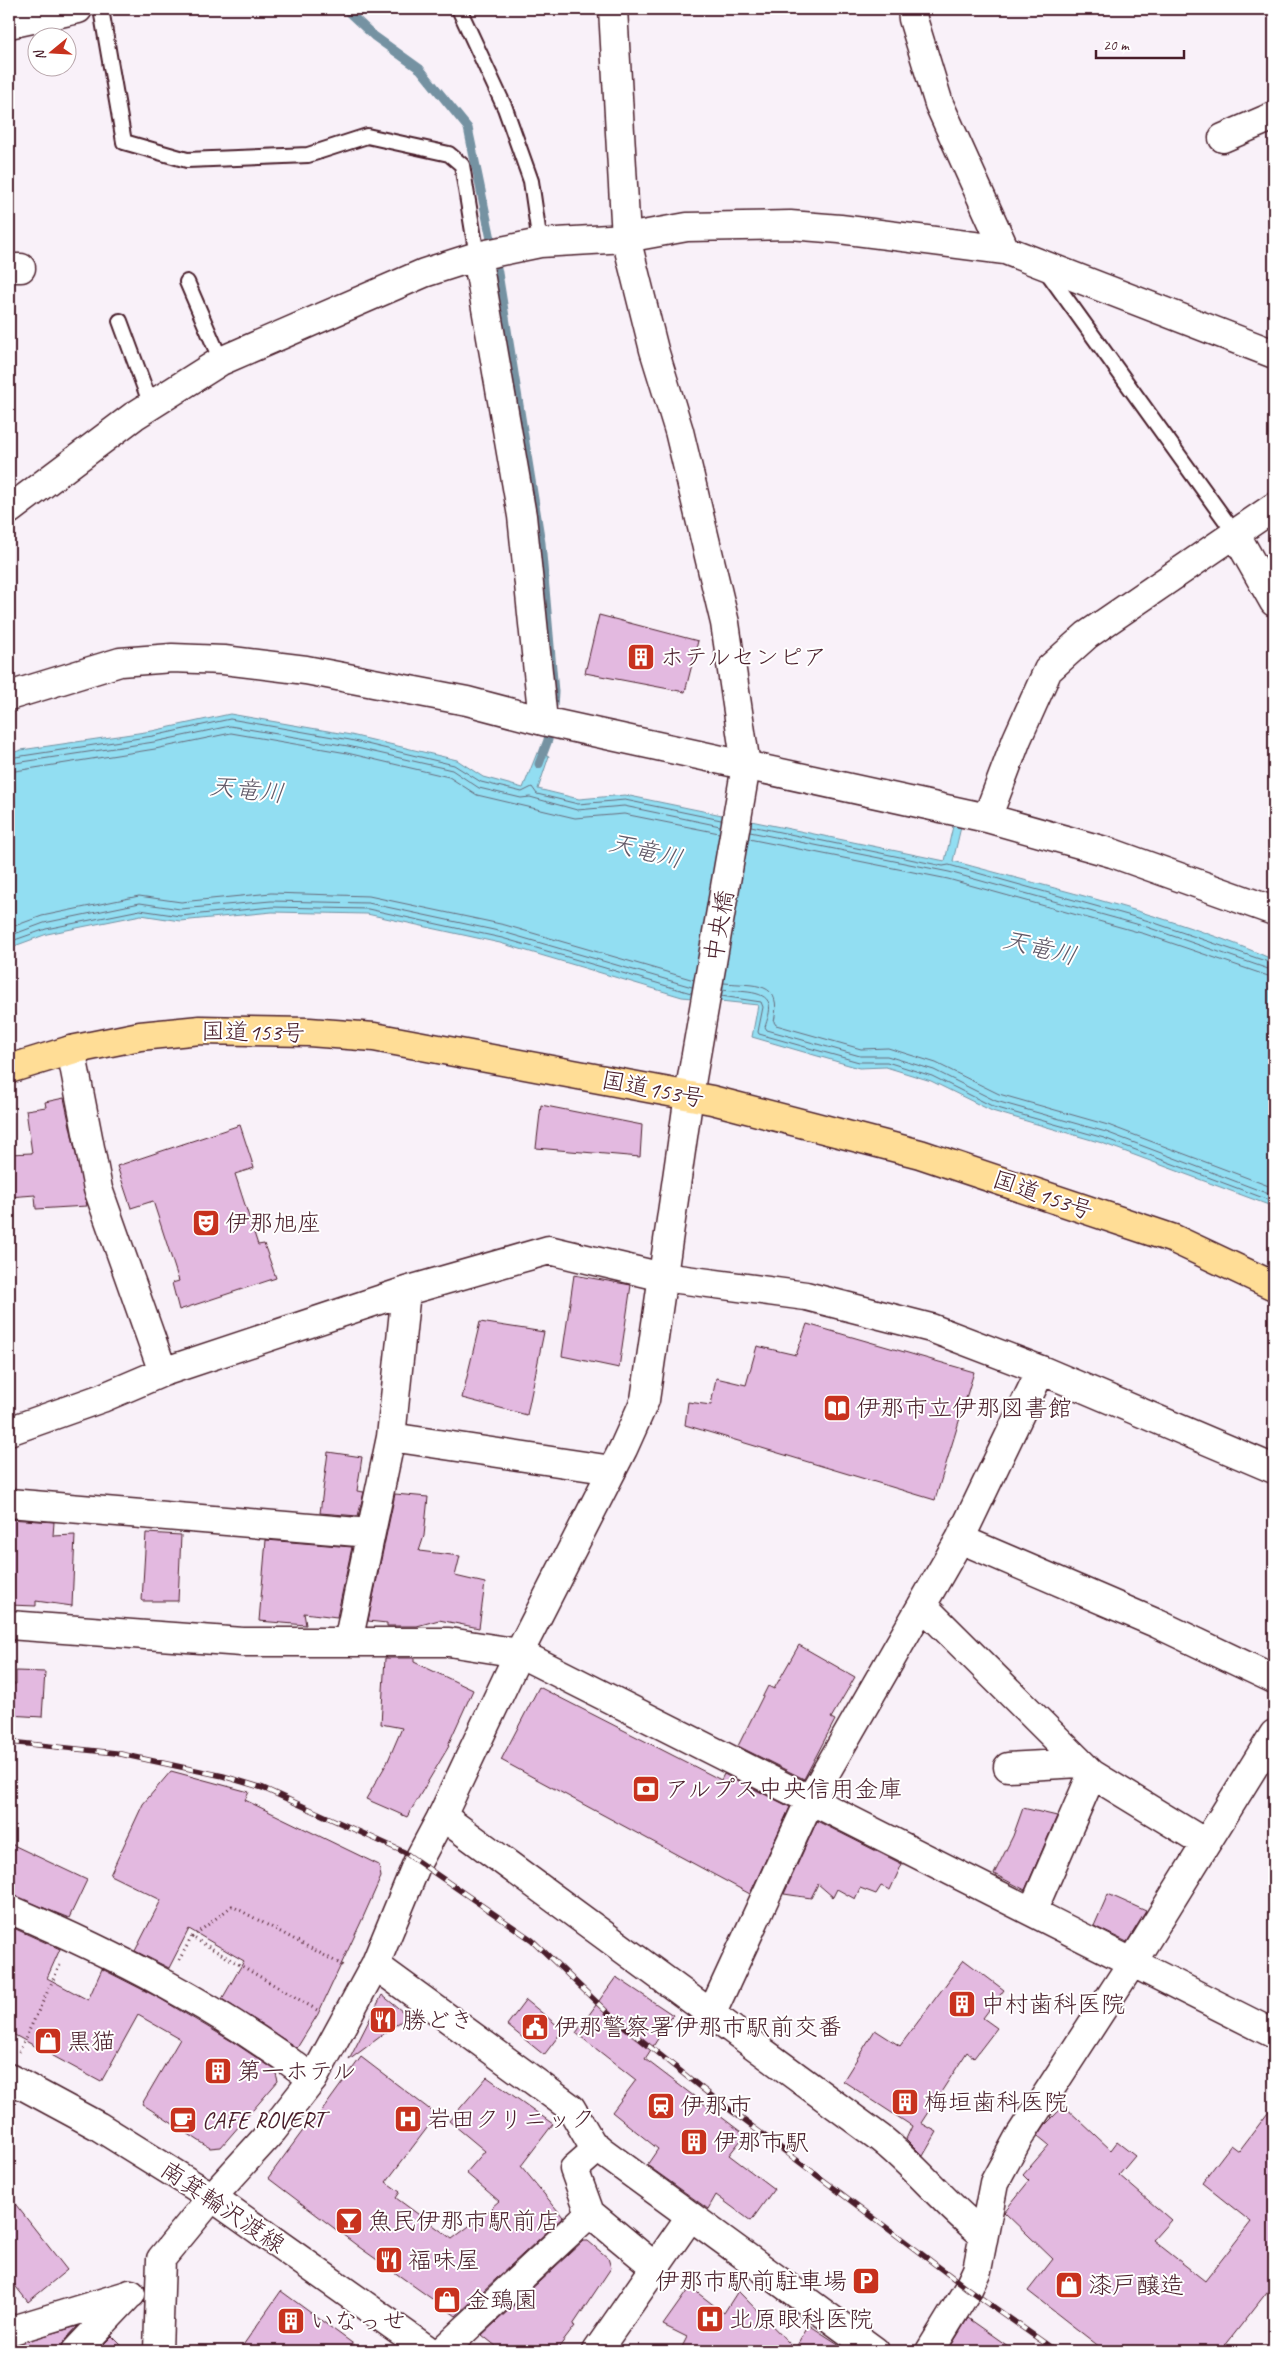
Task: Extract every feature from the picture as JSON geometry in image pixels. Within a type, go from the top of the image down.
[{"type":"highway","name":"国道153号","points":[[9,1070],[71,1050],[140,1036],[200,1030],[309,1032],[374,1038],[692,1084],[920,1154],[1174,1240],[1274,1286]]},
{"type":"street","name":"中央橋","points":[[76,2351],[130,2294],[212,2197],[273,2130],[313,2078],[363,1967],[442,1816],[519,1652],[612,1470],[645,1400],[692,1084],[745,772],[741,717],[725,623],[679,431],[654,350],[626,238],[613,9]]},
{"type":"street","points":[[912,9],[913,19],[939,104],[1005,250]]},
{"type":"street","points":[[9,24],[66,10]]},
{"type":"street","points":[[1223,138],[1274,116]]},
{"type":"street","points":[[9,510],[152,405],[221,361],[424,274],[477,256],[540,243],[626,238],[687,227],[790,225],[840,229],[1005,250],[1274,354]]},
{"type":"street","points":[[477,256],[522,516],[543,721]]},
{"type":"street","points":[[987,818],[1017,739],[1048,670],[1087,635],[1236,535],[1274,507]]},
{"type":"street","points":[[1236,535],[1274,602]]},
{"type":"street","points":[[9,696],[120,662],[172,658],[224,660],[306,670],[466,701],[745,772],[987,818],[1112,853],[1274,911]]},
{"type":"street","points":[[71,1050],[98,1189],[162,1372]]},
{"type":"street","points":[[9,1432],[102,1398],[162,1372],[406,1291],[549,1250],[663,1276],[815,1298],[931,1328],[1041,1370],[1274,1469]]},
{"type":"street","points":[[348,1642],[391,1437],[406,1291]]},
{"type":"street","points":[[711,2015],[810,1800],[960,1539],[1041,1370]]},
{"type":"street","points":[[391,1437],[612,1470]]},
{"type":"street","points":[[9,1503],[370,1533]]},
{"type":"street","points":[[960,1539],[1158,1624],[1274,1679]]},
{"type":"street","points":[[922,1605],[1086,1769],[1205,1843]]},
{"type":"street","points":[[9,1625],[242,1642],[449,1642],[519,1652],[1274,2034]]},
{"type":"street","points":[[930,2351],[968,2289],[977,2270],[994,2183],[1019,2137],[1132,1962],[1274,1734]]},
{"type":"street","points":[[1008,1767],[1086,1769]]},
{"type":"street","points":[[1032,1912],[1086,1769]]},
{"type":"street","points":[[442,1816],[899,2153],[958,2214],[984,2234]]},
{"type":"street","points":[[9,1909],[74,1937],[192,1997],[313,2078]]},
{"type":"street","points":[[363,1967],[571,2108],[592,2144],[875,2351]]},
{"type":"street","name":"南箕輪沢渡線","points":[[13,2068],[98,2126],[212,2197],[429,2351]]},
{"type":"street","points":[[598,2148],[574,2169],[590,2212],[656,2267]]},
{"type":"street","points":[[442,2351],[590,2212]]},
{"type":"street","points":[[597,2351],[690,2217]]},
{"type":"street","points":[[158,2351],[160,2259]]},
{"type":"street","points":[[9,2331],[130,2294]]},
{"type":"lane","points":[[101,9],[124,142],[187,160],[308,155],[368,136],[449,154],[462,165],[477,256]]},
{"type":"lane","points":[[459,9],[505,108],[531,181],[540,243]]},
{"type":"lane","points":[[1041,265],[1064,293],[1236,535]]},
{"type":"lane","points":[[187,282],[221,361]]},
{"type":"lane","points":[[120,321],[152,405]]},
{"type":"path","points":[[166,1983],[192,1937],[232,1906],[363,1967]]},
{"type":"path","points":[[13,2068],[74,1937]]},
{"type":"path","points":[[192,1937],[324,2014]]},
{"type":"water","name":"天竜川","points":[[230,714],[351,735],[457,760],[483,777],[523,788],[537,753],[549,756],[538,789],[579,799],[625,795],[945,861],[953,826],[961,827],[953,861],[1157,917],[1236,944],[1274,960],[1274,1207],[1102,1143],[992,1111],[931,1081],[886,1067],[859,1068],[752,1037],[758,1005],[682,997],[500,943],[367,914],[272,912],[180,921],[141,915],[47,934],[9,948],[9,754],[21,750],[152,731]]},
{"type":"building","name":"ホテルセンピア","points":[[599,615],[698,641],[685,692],[585,673]]},
{"type":"building","points":[[64,1098],[87,1206],[36,1209],[35,1195],[9,1197],[9,1154],[32,1153],[26,1110],[46,1107],[45,1102]]},
{"type":"building","points":[[541,1105],[642,1125],[640,1157],[536,1148]]},
{"type":"building","name":"伊那旭座","points":[[240,1125],[254,1168],[235,1174],[258,1245],[264,1244],[276,1278],[179,1310],[172,1283],[179,1281],[153,1201],[131,1208],[117,1166]]},
{"type":"building","points":[[574,1275],[631,1285],[619,1368],[562,1356]]},
{"type":"building","points":[[480,1322],[544,1332],[527,1415],[462,1398]]},
{"type":"building","name":"伊那市立伊那図書館","points":[[807,1324],[974,1372],[935,1500],[685,1425],[688,1402],[711,1405],[716,1378],[746,1385],[757,1346],[796,1355]]},
{"type":"building","points":[[328,1452],[362,1457],[357,1491],[364,1492],[358,1516],[320,1513]]},
{"type":"building","points":[[395,1494],[428,1497],[424,1536],[419,1551],[460,1556],[455,1576],[485,1583],[479,1628],[439,1620],[417,1626],[387,1626],[387,1623],[368,1621]]},
{"type":"building","points":[[9,1519],[54,1522],[53,1536],[75,1535],[72,1606],[36,1601],[36,1606],[9,1605]]},
{"type":"building","points":[[146,1533],[181,1535],[178,1601],[142,1601]]},
{"type":"building","points":[[266,1540],[352,1547],[337,1617],[304,1613],[306,1625],[259,1621]]},
{"type":"building","points":[[799,1645],[855,1677],[831,1718],[835,1720],[804,1779],[738,1746],[768,1686],[774,1689]]},
{"type":"building","points":[[385,1658],[414,1658],[414,1662],[473,1690],[449,1746],[407,1817],[366,1799],[387,1763],[402,1728],[381,1724]]},
{"type":"building","points":[[16,1671],[45,1672],[42,1717],[9,1715],[9,1684],[16,1684]]},
{"type":"building","name":"アルプス中央信用金庫","points":[[539,1687],[721,1780],[724,1774],[790,1807],[750,1894],[501,1760]]},
{"type":"building","points":[[171,1771],[249,1792],[245,1800],[379,1865],[381,1877],[361,1922],[318,2014],[297,2048],[222,1999],[244,1961],[189,1929],[169,1968],[135,1951],[161,1900],[110,1875],[143,1804]]},
{"type":"building","points":[[1023,1808],[1057,1816],[1025,1890],[994,1874],[1013,1836]]},
{"type":"building","points":[[817,1821],[902,1864],[890,1890],[881,1886],[876,1894],[860,1888],[855,1899],[837,1889],[833,1897],[818,1884],[811,1898],[784,1894]]},
{"type":"building","points":[[9,1843],[87,1880],[69,1918],[9,1894]]},
{"type":"building","points":[[1108,1894],[1146,1911],[1127,1942],[1094,1926]]},
{"type":"building","points":[[9,1926],[60,1949],[47,1978],[88,2000],[102,1969],[159,1998],[233,2042],[275,2070],[278,2081],[221,2147],[210,2148],[142,2104],[180,2039],[138,2015],[101,2082],[9,2032]]},
{"type":"building","points":[[964,1960],[1004,1990],[983,2018],[997,2028],[974,2058],[967,2052],[921,2123],[937,2132],[923,2156],[906,2139],[912,2126],[843,2081],[875,2030],[900,2046]]},
{"type":"building","points":[[616,1977],[673,2015],[645,2059],[745,2135],[729,2155],[774,2189],[751,2221],[716,2195],[708,2209],[647,2165],[658,2149],[612,2112],[636,2080],[576,2033]]},
{"type":"building","points":[[382,1995],[408,2016],[349,2060]]},
{"type":"building","name":"伊那警察署伊那市駅前交番","points":[[526,2000],[563,2030],[544,2055],[507,2025]]},
{"type":"building","points":[[361,2057],[437,2115],[386,2182],[400,2192],[396,2198],[452,2239],[493,2208],[499,2201],[466,2173],[485,2151],[449,2121],[487,2077],[553,2124],[521,2166],[563,2217],[456,2316],[359,2247],[268,2178],[313,2117],[316,2119]]},
{"type":"building","points":[[1274,2105],[1274,2283],[1221,2351],[1105,2351],[1028,2291],[1053,2259],[1004,2212],[1029,2181],[1023,2175],[1049,2145],[1038,2136],[1045,2125],[1064,2106],[1111,2150],[1117,2142],[1135,2156],[1119,2175],[1171,2220],[1153,2240],[1205,2281],[1251,2222],[1202,2183],[1231,2145],[1239,2151]]},
{"type":"building","points":[[9,2196],[67,2270],[28,2302],[9,2278]]},
{"type":"building","points":[[583,2241],[588,2241],[608,2258],[611,2268],[573,2325],[575,2326],[556,2351],[502,2351],[482,2335]]},
{"type":"building","name":"北原眼科医院","points":[[690,2287],[724,2313],[738,2291],[795,2349],[809,2325],[849,2351],[680,2351],[687,2337],[663,2325]]},
{"type":"building","name":"いなっせ","points":[[281,2291],[363,2351],[239,2351]]},
{"type":"building","points":[[968,2318],[1015,2351],[948,2351]]},
{"type":"building","points":[[78,2326],[64,2341],[61,2351],[9,2351],[9,2346]]},
{"type":"building","points":[[112,2336],[127,2351],[97,2351]]},
{"type":"waterway","points":[[345,9],[374,36],[420,69],[468,128],[498,273],[541,543],[554,692],[553,706]]},
{"type":"waterway","points":[[539,764],[548,740],[550,726]]},
{"type":"railway","points":[[9,1742],[116,1753],[223,1776],[263,1788],[404,1852],[532,1940],[610,2015],[709,2094],[968,2289],[1056,2351]]},
{"type":"place","name":"ホテルセンピア","points":[[641,657]]},
{"type":"place","name":"伊那旭座","points":[[206,1223]]},
{"type":"place","name":"伊那市立伊那図書館","points":[[837,1408]]},
{"type":"place","name":"アルプス中央信用金庫","points":[[646,1789]]},
{"type":"place","name":"中村歯科医院","points":[[962,2004]]},
{"type":"place","name":"勝どき","points":[[383,2020]]},
{"type":"place","name":"伊那警察署伊那市駅前交番","points":[[535,2027]]},
{"type":"place","name":"黒猫","points":[[48,2041]]},
{"type":"place","name":"第一ホテル","points":[[218,2071]]},
{"type":"place","name":"梅垣歯科医院","points":[[905,2102]]},
{"type":"place","name":"伊那市","points":[[661,2106]]},
{"type":"place","name":"岩田クリニック","points":[[408,2119]]},
{"type":"place","name":"CAFE ROVERT","points":[[183,2120]]},
{"type":"place","name":"伊那市駅","points":[[694,2142]]},
{"type":"place","name":"魚民伊那市駅前店","points":[[349,2221]]},
{"type":"place","name":"福味屋","points":[[389,2260]]},
{"type":"place","name":"伊那市駅前駐車場","points":[[866,2281]]},
{"type":"place","name":"漆戸醸造","points":[[1069,2285]]},
{"type":"place","name":"金鵄園","points":[[447,2300]]},
{"type":"place","name":"北原眼科医院","points":[[710,2319]]},
{"type":"place","name":"いなっせ","points":[[291,2321]]}]
